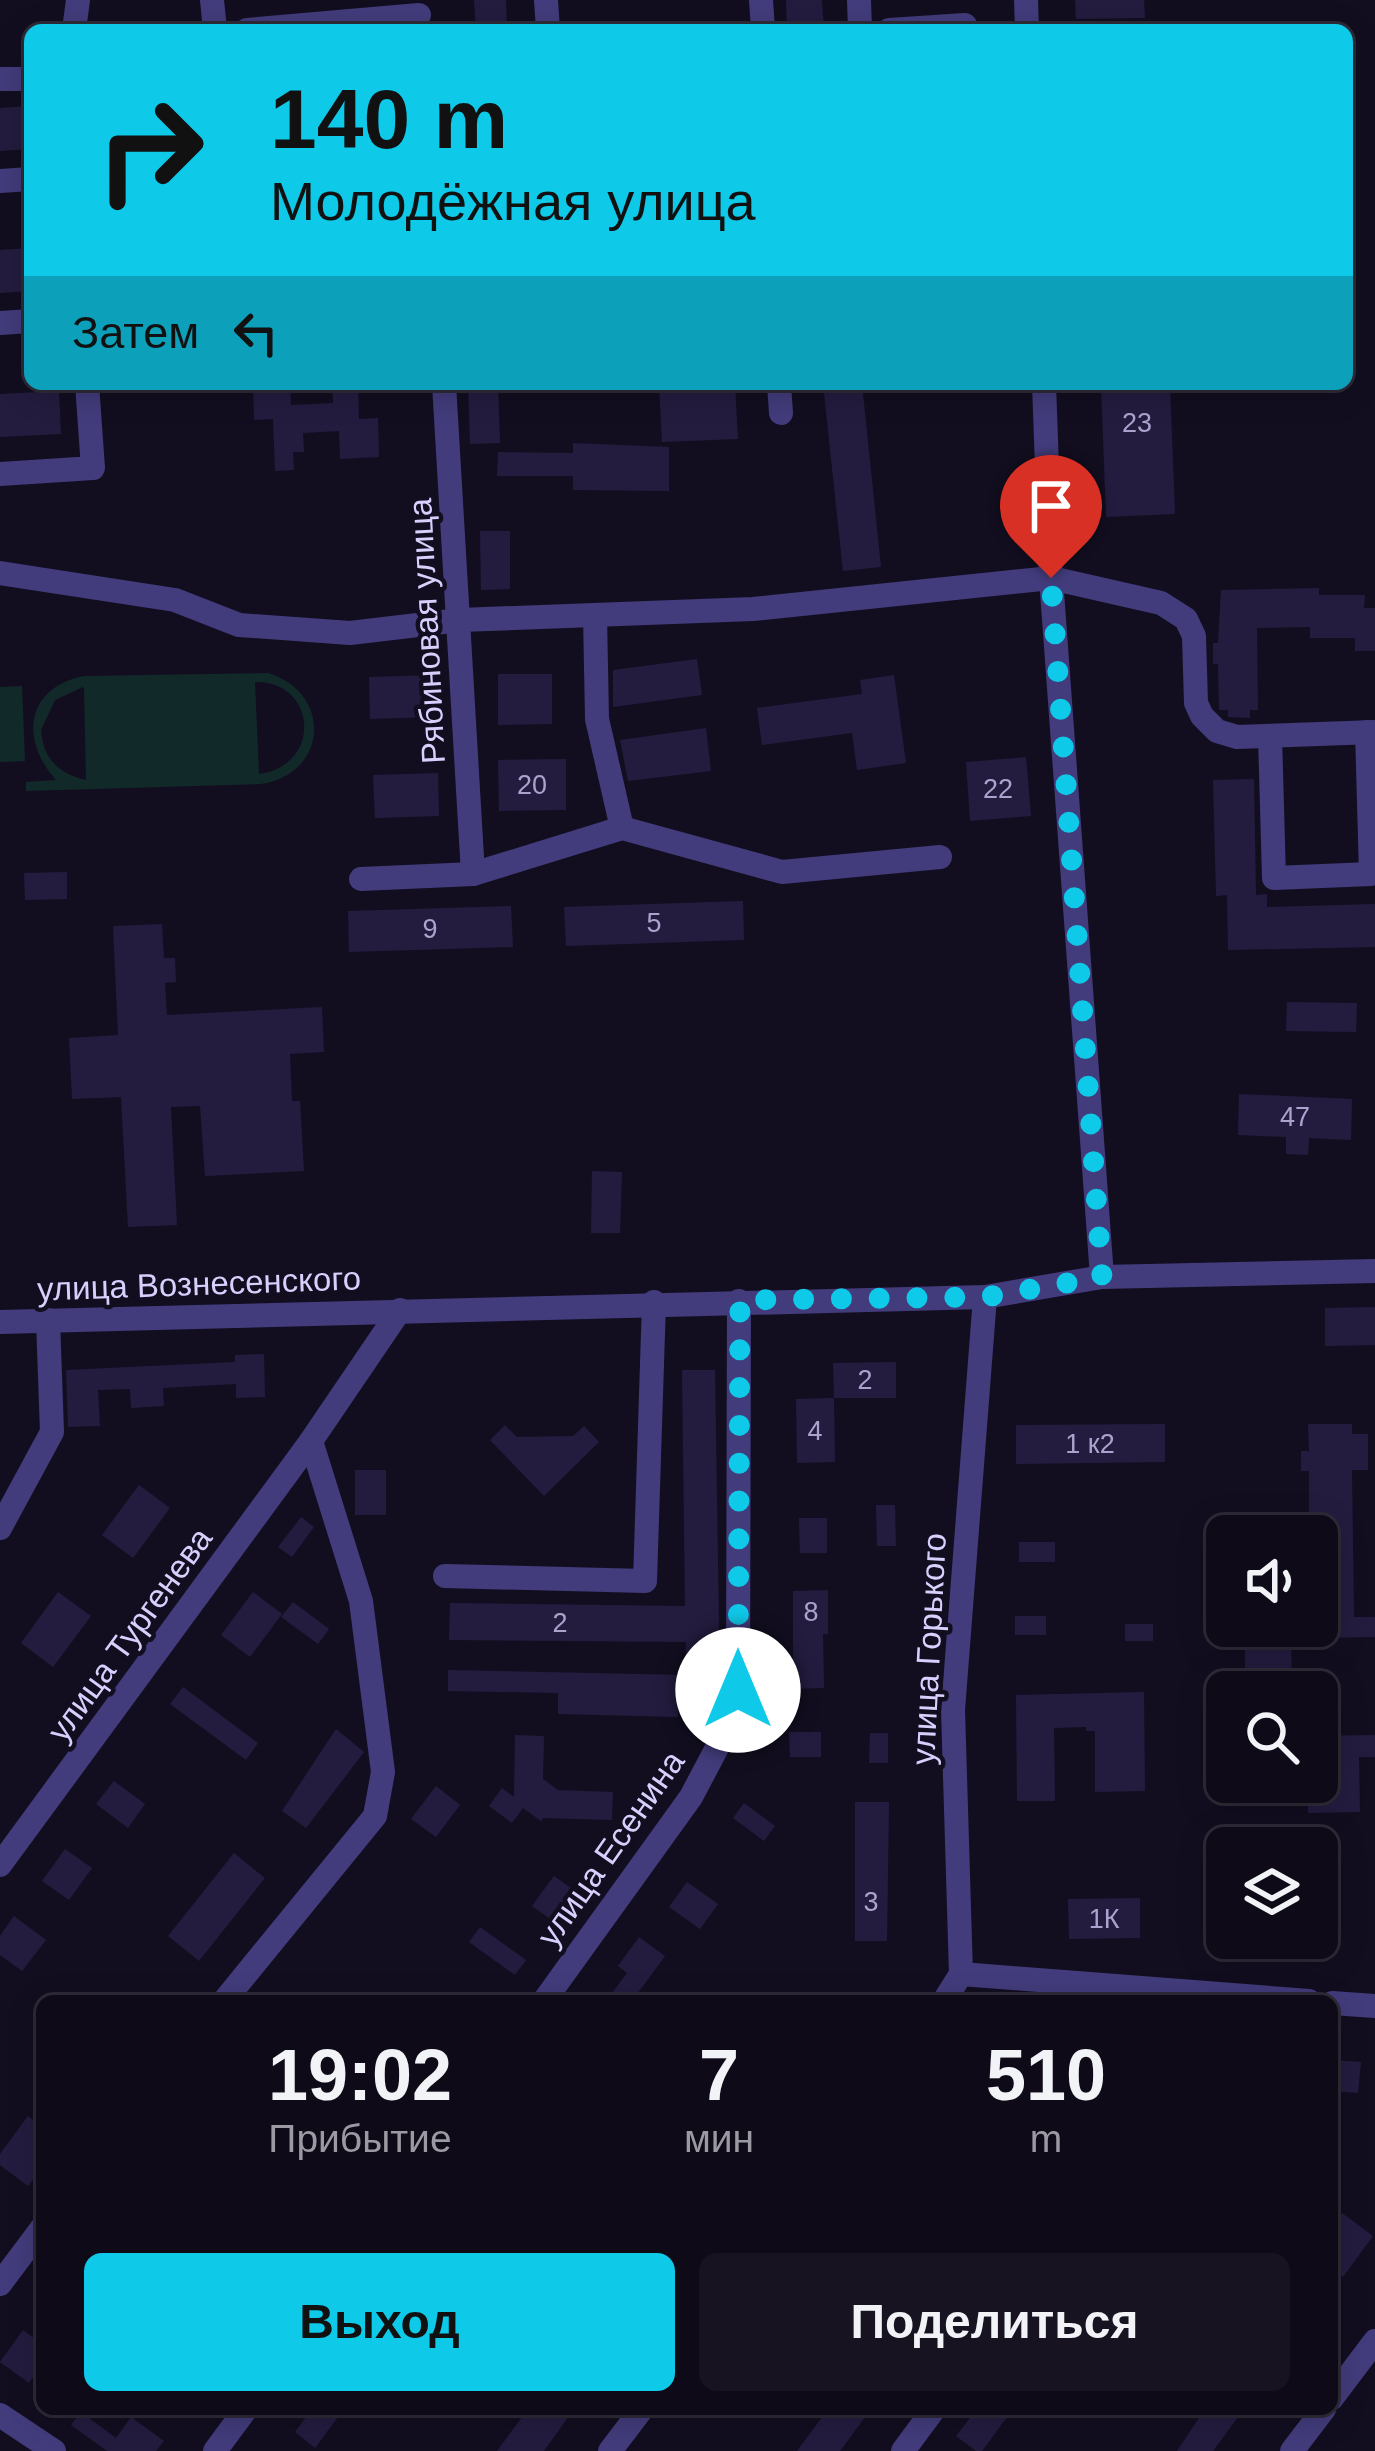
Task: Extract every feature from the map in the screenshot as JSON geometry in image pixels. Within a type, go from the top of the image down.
[{"type":"street","points":[[316,24],[419,15]]},
{"type":"street","points":[[0,474],[93,468],[87,390]]},
{"type":"street","name":"Рябиновая улица","points":[[444,390],[473,874]]},
{"type":"street","points":[[779,390],[781,412]]},
{"type":"street","points":[[1044,390],[1051,578],[1102,1277]]},
{"type":"street","points":[[0,573],[176,600],[239,625],[350,633],[460,620],[753,609],[1051,578],[1161,603],[1186,620],[1194,636],[1196,703],[1217,731],[1237,737],[1371,732],[1371,874],[1274,878],[1270,736]]},
{"type":"street","points":[[596,615],[597,719],[622,828]]},
{"type":"street","points":[[362,879],[473,874],[622,828],[782,872],[940,857]]},
{"type":"street","name":"улица Вознесенского","points":[[0,1322],[985,1297],[1102,1277],[1375,1271]]},
{"type":"street","name":"улица Горького","points":[[961,1974],[953,1710],[985,1297]]},
{"type":"street","name":"улица Есенина","points":[[548,1995],[691,1797],[720,1742],[738,1690],[740,1300]]},
{"type":"street","points":[[445,1576],[645,1581],[654,1302]]},
{"type":"street","name":"улица Тургенева","points":[[0,1865],[311,1441],[400,1310]]},
{"type":"street","points":[[0,1528],[52,1432],[48,1321]]},
{"type":"street","points":[[229,1995],[375,1816],[383,1772],[361,1601],[311,1441]]},
{"type":"street","points":[[948,1995],[961,1974],[1164,1995]]},
{"type":"street","points":[[1338,2003],[1375,2006]]},
{"type":"street","points":[[0,2284],[36,2236]]},
{"type":"street","points":[[1338,2390],[1375,2341]]},
{"type":"street","points":[[0,2415],[54,2451]]},
{"type":"street","points":[[214,2451],[241,2415]]},
{"type":"street","points":[[610,2451],[637,2415]]},
{"type":"street","points":[[903,2451],[930,2415]]},
{"type":"street","points":[[1292,2451],[1319,2415]]},
{"type":"green space","points":[[268,673],[304,697],[312,714],[310,750],[283,777],[261,784],[26,791],[26,782],[56,780],[44,765],[33,733],[40,704],[64,682],[84,676]],"holes":[[[255,682],[276,685],[291,695],[301,709],[304,725],[294,756],[280,768],[259,774]],[[84,688],[86,780],[54,764],[41,730],[55,700]]]},
{"type":"green space","points":[[22,686],[25,761],[0,762],[0,687]]},
{"type":"building","points":[[474,0],[506,0],[507,24],[476,24]]},
{"type":"building","points":[[786,0],[822,0],[824,24],[787,24]]},
{"type":"building","points":[[1075,0],[1144,0],[1145,18],[1076,19]]},
{"type":"building","points":[[24,106],[24,149],[0,151],[0,108]]},
{"type":"building","points":[[24,248],[24,291],[0,293],[0,250]]},
{"type":"building","points":[[253,390],[290,390],[291,405],[333,403],[332,390],[358,390],[359,419],[378,418],[379,457],[340,459],[339,431],[303,433],[304,452],[293,452],[294,470],[275,471],[273,419],[254,420]]},
{"type":"building","points":[[468,390],[498,390],[500,443],[470,444]]},
{"type":"building","points":[[659,390],[735,390],[738,439],[662,442]]},
{"type":"building","points":[[824,390],[863,390],[881,567],[843,571]]},
{"type":"building","points":[[1101,390],[1170,390],[1175,514],[1106,517]]},
{"type":"building","points":[[59,391],[61,434],[0,437],[0,394]]},
{"type":"building","points":[[573,443],[669,447],[669,491],[573,490],[573,476],[497,476],[498,452],[573,453]]},
{"type":"building","points":[[480,531],[510,531],[510,589],[481,590]]},
{"type":"building","points":[[1319,588],[1319,595],[1365,595],[1364,608],[1375,608],[1375,651],[1355,651],[1355,638],[1310,638],[1310,627],[1257,628],[1258,710],[1250,710],[1250,718],[1228,717],[1228,710],[1219,710],[1218,664],[1213,664],[1221,590]]},
{"type":"building","points":[[697,659],[702,695],[613,707],[613,670]]},
{"type":"building","points":[[498,674],[552,674],[552,724],[498,725]]},
{"type":"building","points":[[433,675],[435,717],[370,719],[369,677]]},
{"type":"building","points":[[894,675],[906,763],[857,770],[852,733],[762,745],[757,708],[862,694],[860,680]]},
{"type":"building","points":[[706,728],[711,771],[628,781],[620,740]]},
{"type":"building","points":[[1026,757],[1031,816],[970,821],[966,762]]},
{"type":"building","points":[[566,759],[566,810],[499,811],[498,760]]},
{"type":"building","points":[[438,773],[439,816],[375,818],[373,775]]},
{"type":"building","points":[[1254,779],[1256,895],[1267,894],[1267,907],[1375,904],[1375,947],[1228,950],[1227,895],[1216,896],[1213,780]]},
{"type":"building","points":[[67,872],[67,899],[25,900],[24,873]]},
{"type":"building","points":[[743,901],[744,940],[566,946],[564,907]]},
{"type":"building","points":[[511,906],[513,947],[349,952],[348,911]]},
{"type":"building","points":[[162,924],[164,958],[175,958],[176,982],[165,983],[167,1015],[322,1007],[324,1052],[290,1054],[292,1101],[300,1101],[304,1171],[205,1176],[200,1106],[171,1107],[177,1225],[128,1227],[121,1097],[72,1099],[69,1038],[118,1035],[113,926]]},
{"type":"building","points":[[1287,1002],[1357,1003],[1356,1032],[1286,1031]]},
{"type":"building","points":[[1239,1094],[1352,1099],[1351,1140],[1309,1138],[1308,1155],[1286,1154],[1286,1137],[1238,1135]]},
{"type":"building","points":[[592,1171],[622,1172],[620,1233],[591,1233]]},
{"type":"building","points":[[1375,1307],[1375,1345],[1325,1346],[1325,1308]]},
{"type":"building","points":[[264,1354],[265,1397],[236,1398],[236,1384],[163,1388],[164,1406],[131,1408],[130,1389],[98,1390],[100,1426],[68,1427],[66,1370],[235,1362],[235,1355]]},
{"type":"building","points":[[896,1362],[896,1398],[834,1398],[833,1363]]},
{"type":"building","points":[[682,1370],[715,1370],[717,1701],[678,1702],[678,1717],[558,1714],[558,1693],[448,1691],[448,1670],[686,1675],[686,1642],[449,1640],[450,1603],[685,1606]]},
{"type":"building","points":[[834,1398],[835,1462],[797,1463],[796,1399]]},
{"type":"building","points":[[1165,1424],[1165,1462],[1016,1464],[1016,1425]]},
{"type":"building","points":[[1308,1424],[1352,1424],[1352,1434],[1368,1434],[1368,1470],[1352,1470],[1354,1617],[1375,1617],[1375,1637],[1338,1638],[1338,1515],[1309,1515],[1309,1471],[1301,1471],[1301,1451],[1309,1451]]},
{"type":"building","points":[[505,1425],[517,1437],[573,1436],[584,1426],[599,1442],[544,1496],[490,1440]]},
{"type":"building","points":[[355,1470],[386,1470],[386,1515],[355,1515]]},
{"type":"building","points":[[139,1485],[170,1508],[133,1558],[102,1535]]},
{"type":"building","points":[[876,1505],[895,1505],[896,1546],[877,1546]]},
{"type":"building","points":[[301,1517],[314,1527],[292,1557],[278,1547]]},
{"type":"building","points":[[799,1518],[827,1518],[827,1553],[800,1553]]},
{"type":"building","points":[[1019,1542],[1055,1542],[1055,1562],[1019,1562]]},
{"type":"building","points":[[828,1590],[824,1688],[793,1689],[793,1591]]},
{"type":"building","points":[[58,1592],[91,1616],[53,1667],[21,1643]]},
{"type":"building","points":[[253,1592],[282,1614],[250,1657],[221,1635]]},
{"type":"building","points":[[293,1602],[329,1629],[318,1644],[281,1617]]},
{"type":"building","points":[[1015,1616],[1046,1616],[1046,1635],[1015,1635]]},
{"type":"building","points":[[1125,1624],[1153,1624],[1153,1641],[1125,1641]]},
{"type":"building","points":[[1245,1647],[1291,1647],[1292,1671],[1245,1671]]},
{"type":"building","points":[[183,1687],[258,1743],[246,1760],[170,1704]]},
{"type":"building","points":[[1144,1692],[1145,1791],[1095,1792],[1095,1731],[1054,1728],[1055,1801],[1017,1801],[1016,1695]]},
{"type":"building","points":[[336,1729],[364,1752],[306,1828],[282,1811]]},
{"type":"building","points":[[789,1732],[821,1732],[821,1757],[790,1757]]},
{"type":"building","points":[[870,1733],[888,1733],[888,1763],[869,1763]]},
{"type":"building","points":[[515,1735],[544,1736],[543,1779],[558,1790],[613,1792],[612,1820],[541,1821],[523,1808],[512,1823],[489,1806],[502,1788],[514,1797]]},
{"type":"building","points":[[1375,1735],[1375,1757],[1359,1757],[1360,1812],[1308,1813],[1308,1803],[1338,1803],[1338,1736]]},
{"type":"building","points":[[114,1781],[145,1804],[128,1828],[96,1804]]},
{"type":"building","points":[[436,1786],[460,1805],[436,1837],[411,1819]]},
{"type":"building","points":[[855,1802],[889,1802],[887,1941],[855,1941]]},
{"type":"building","points":[[744,1803],[775,1826],[764,1841],[733,1818]]},
{"type":"building","points":[[65,1849],[92,1868],[69,1900],[42,1881]]},
{"type":"building","points":[[234,1853],[265,1878],[199,1961],[168,1936]]},
{"type":"building","points":[[554,1876],[575,1891],[553,1921],[532,1906]]},
{"type":"building","points":[[687,1882],[718,1904],[700,1929],[669,1907]]},
{"type":"building","points":[[1140,1898],[1140,1938],[1069,1939],[1068,1899]]},
{"type":"building","points":[[14,1916],[46,1940],[22,1971],[0,1955],[0,1936]]},
{"type":"building","points":[[480,1927],[526,1960],[515,1975],[469,1942]]},
{"type":"building","points":[[639,1937],[665,1956],[636,1995],[610,1995],[627,1973],[618,1966]]},
{"type":"building","points":[[1338,2060],[1361,2062],[1358,2093],[1338,2091]]},
{"type":"building","points":[[28,2116],[36,2122],[36,2175],[28,2186],[0,2165],[0,2154]]},
{"type":"building","points":[[1342,2213],[1373,2236],[1343,2277],[1338,2273],[1338,2218]]},
{"type":"building","points":[[23,2330],[36,2340],[36,2373],[29,2383],[0,2362]]},
{"type":"building","points":[[79,2415],[85,2415],[116,2438],[131,2417],[164,2441],[156,2451],[107,2451],[71,2425]]},
{"type":"building","points":[[308,2415],[340,2415],[315,2448],[295,2432]]},
{"type":"building","points":[[524,2415],[569,2416],[544,2451],[497,2451]]},
{"type":"building","points":[[824,2415],[867,2415],[840,2451],[797,2451]]},
{"type":"building","points":[[972,2415],[1009,2415],[982,2451],[956,2436]]},
{"type":"building","points":[[1201,2415],[1240,2415],[1213,2451],[1177,2451]]},
{"type":"route","points":[[738,1690],[740,1300],[985,1297],[1102,1277],[1051,578]]}]
